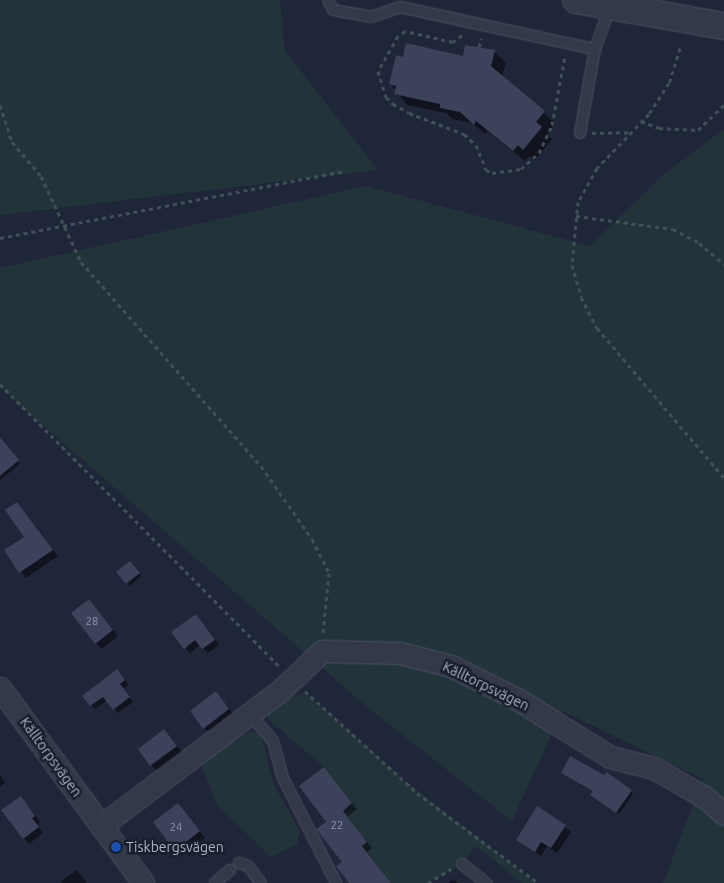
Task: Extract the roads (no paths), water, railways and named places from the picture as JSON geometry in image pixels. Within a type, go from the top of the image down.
[{"type":"street","points":[[576,0],[724,26]]},
{"type":"street","name":"Källtorpsvägen","points":[[250,714],[292,680],[322,651],[400,653],[451,666],[517,699],[610,757],[654,768],[706,798],[724,814]]},
{"type":"street","name":"Källtorpsvägen","points":[[0,688],[143,883]]},
{"type":"street","points":[[101,826],[250,714]]},
{"type":"lane","points":[[328,0],[333,10],[371,17],[400,7],[595,49]]},
{"type":"lane","points":[[580,129],[595,49],[610,6]]},
{"type":"lane","points":[[250,714],[273,741],[283,778],[336,883]]},
{"type":"lane","points":[[239,863],[248,866],[261,883]]},
{"type":"lane","points":[[462,864],[486,883]]},
{"type":"lane","points":[[215,883],[230,870]]},
{"type":"place","name":"Tiskbergsvägen","points":[[116,847]]}]
